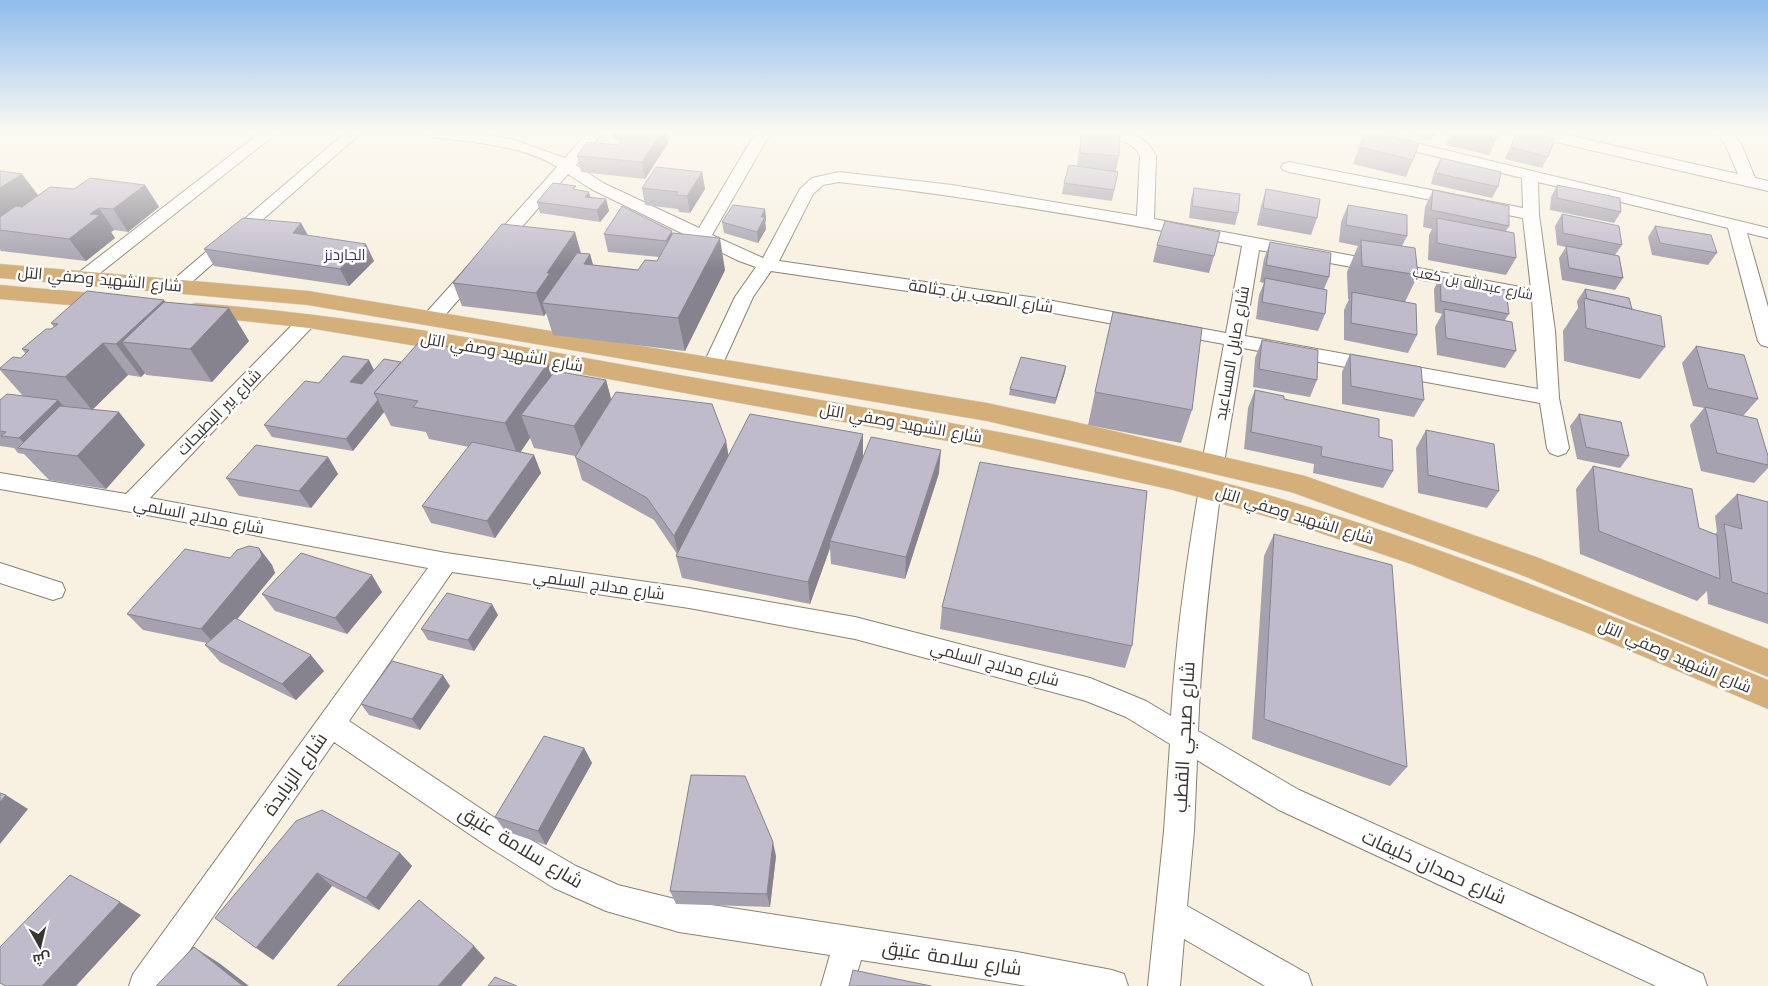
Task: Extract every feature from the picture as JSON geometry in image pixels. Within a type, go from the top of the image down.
[{"type":"main road","name":"شارع الشهيد وصفي التل","points":[[0,271],[178,285],[308,298],[987,412],[1212,476],[1302,516],[1524,594],[1768,695]]},
{"type":"main road","name":"شارع الشهيد وصفي التل","points":[[0,292],[306,321],[585,366],[950,432],[1086,459],[1212,476],[1295,483],[1529,566],[1768,663]]},
{"type":"main road","points":[[1524,594],[1529,566]]},
{"type":"main road","points":[[1605,626],[1608,597]]},
{"type":"street","points":[[84,278],[212,178]]},
{"type":"street","points":[[178,285],[302,178]]},
{"type":"street","points":[[432,318],[556,178]]},
{"type":"street","name":"شارع الصعب بن جثامة","points":[[586,178],[597,186],[745,257],[767,265],[1038,304],[1549,398]]},
{"type":"street","points":[[702,236],[737,178]]},
{"type":"street","name":"شارع عبدالله بن كعب","points":[[713,365],[744,297],[767,265],[806,192],[813,184],[830,178]]},
{"type":"street","name":"شارع عبدالله بن كعب","points":[[860,178],[1145,222],[1540,296]]},
{"type":"street","points":[[1145,222],[1147,178]]},
{"type":"street","points":[[1345,178],[1531,215]]},
{"type":"street","points":[[1530,178],[1531,215],[1548,364],[1549,398],[1558,448]]},
{"type":"street","points":[[1542,178],[1768,233]]},
{"type":"street","points":[[1732,178],[1768,186]]},
{"type":"street","points":[[1747,178],[1749,182]]},
{"type":"street","points":[[1736,225],[1768,341]]},
{"type":"street","name":"شارع صايل المساعيد","points":[[1212,476],[1233,340],[1251,243]]},
{"type":"street","name":"شارع بير البطيحات","points":[[131,503],[306,321]]},
{"type":"street","name":"شارع صبحي القطب","points":[[1164,986],[1179,831],[1187,674],[1198,568],[1212,476]]},
{"type":"street","name":"شارع مدلاج السلمي","points":[[0,481],[131,503],[446,562],[689,598],[864,631],[955,653],[1090,690],[1136,709],[1183,737]]},
{"type":"street","name":"شارع الزبابدة","points":[[145,986],[446,562]]},
{"type":"street","points":[[0,573],[53,590]]},
{"type":"street","name":"شارع سلامة عتيق","points":[[330,724],[565,878],[617,900],[679,916],[1017,968],[1112,986]]},
{"type":"street","name":"شارع حمدان خليفات","points":[[1183,737],[1289,800],[1628,955],[1690,986]]},
{"type":"street","points":[[1170,913],[1296,986]]},
{"type":"street","points":[[837,986],[850,942]]},
{"type":"building","points":[[0,178],[16,178],[0,188]]},
{"type":"building","points":[[90,178],[145,185],[113,209],[99,208],[90,214],[100,215],[69,239],[0,230],[0,217],[16,206],[22,207],[50,187],[74,189]]},
{"type":"building","points":[[649,178],[698,178],[687,196],[676,195],[678,192],[642,188]]},
{"type":"building","points":[[1065,178],[1117,178],[1114,190],[1064,183]]},
{"type":"building","points":[[1458,178],[1500,178],[1498,187]]},
{"type":"building","points":[[553,183],[576,186],[573,189],[589,192],[585,197],[606,199],[597,210],[537,202]]},
{"type":"building","points":[[1557,185],[1620,198],[1621,212],[1557,198]]},
{"type":"building","points":[[1194,188],[1240,194],[1238,213],[1192,206]]},
{"type":"building","points":[[1266,189],[1320,199],[1317,218],[1263,208]]},
{"type":"building","points":[[1433,190],[1509,206],[1509,226],[1431,210]]},
{"type":"building","points":[[733,205],[765,209],[761,217],[765,217],[757,232],[722,222]]},
{"type":"building","points":[[1348,205],[1407,215],[1407,236],[1346,225]]},
{"type":"building","points":[[622,206],[672,231],[666,241],[604,234]]},
{"type":"building","points":[[1562,214],[1619,226],[1622,245],[1563,233]]},
{"type":"building","points":[[243,218],[301,223],[293,233],[366,244],[340,269],[204,249]]},
{"type":"building","points":[[1437,218],[1514,233],[1516,258],[1437,243]]},
{"type":"building","points":[[1165,221],[1220,232],[1214,256],[1157,245]]},
{"type":"building","points":[[502,224],[575,232],[547,273],[550,273],[536,293],[453,283]]},
{"type":"building","points":[[1655,226],[1711,235],[1717,253],[1660,243]]},
{"type":"building","points":[[673,233],[720,238],[678,318],[542,303],[577,253],[590,254],[584,264],[638,270],[645,260],[657,261]]},
{"type":"building","points":[[1361,240],[1415,248],[1418,275],[1362,266]]},
{"type":"building","points":[[1270,242],[1331,253],[1329,277],[1266,265]]},
{"type":"building","points":[[1566,246],[1619,256],[1623,278],[1569,268]]},
{"type":"building","points":[[1440,277],[1506,290],[1509,314],[1441,301]]},
{"type":"building","points":[[1265,278],[1327,290],[1325,314],[1262,302]]},
{"type":"building","points":[[1585,289],[1629,298],[1632,309],[1587,299]]},
{"type":"building","points":[[87,291],[164,300],[116,344],[103,343],[65,377],[0,369],[13,357],[21,358],[29,350],[22,349],[46,329],[51,329],[58,324],[51,323]]},
{"type":"building","points":[[1352,292],[1416,304],[1417,335],[1351,323]]},
{"type":"building","points":[[1584,298],[1661,316],[1665,347],[1586,328]]},
{"type":"building","points":[[164,302],[229,308],[190,349],[122,342]]},
{"type":"building","points":[[1444,309],[1512,322],[1516,351],[1446,338]]},
{"type":"building","points":[[1113,312],[1202,328],[1192,410],[1095,392]]},
{"type":"building","points":[[1262,340],[1318,350],[1317,380],[1259,369]]},
{"type":"building","points":[[419,342],[548,363],[505,423],[413,407],[418,401],[374,393]]},
{"type":"building","points":[[1696,346],[1744,355],[1758,399],[1708,388]]},
{"type":"building","points":[[1350,354],[1421,367],[1424,400],[1351,386]]},
{"type":"building","points":[[343,356],[369,360],[350,382],[362,384],[384,359],[401,362],[374,393],[378,400],[346,439],[264,425],[305,381],[319,383]]},
{"type":"building","points":[[1021,357],[1066,366],[1056,398],[1010,389]]},
{"type":"building","points":[[555,371],[606,380],[574,426],[521,415]]},
{"type":"building","points":[[1255,390],[1284,396],[1284,399],[1379,419],[1379,437],[1392,440],[1393,471],[1321,456],[1322,447],[1251,432]]},
{"type":"building","points":[[616,392],[712,404],[726,441],[674,536],[647,498],[575,457]]},
{"type":"building","points":[[7,394],[58,400],[19,438],[1,436],[6,432],[0,431],[0,400]]},
{"type":"building","points":[[60,406],[119,412],[77,456],[18,448]]},
{"type":"building","points":[[1705,407],[1757,419],[1768,456],[1768,465],[1717,453]]},
{"type":"building","points":[[750,414],[863,434],[808,582],[676,556]]},
{"type":"building","points":[[1579,414],[1621,422],[1629,456],[1586,447]]},
{"type":"building","points":[[1426,430],[1494,444],[1499,491],[1428,475]]},
{"type":"building","points":[[871,437],[941,450],[906,557],[830,541]]},
{"type":"building","points":[[472,442],[534,455],[487,521],[422,506]]},
{"type":"building","points":[[256,445],[328,457],[299,491],[226,478]]},
{"type":"building","points":[[980,462],[1147,491],[1132,646],[942,607]]},
{"type":"building","points":[[1593,466],[1692,489],[1699,528],[1717,535],[1720,579],[1599,531]]},
{"type":"building","points":[[1737,494],[1768,502],[1768,594],[1732,582],[1724,524],[1742,529]]},
{"type":"building","points":[[1274,534],[1392,565],[1407,767],[1264,719]]},
{"type":"building","points":[[249,546],[259,548],[262,556],[201,629],[127,614],[185,549],[230,558],[237,550]]},
{"type":"building","points":[[301,553],[372,575],[335,618],[262,594]]},
{"type":"building","points":[[447,593],[492,604],[468,640],[421,629]]},
{"type":"building","points":[[235,618],[311,655],[282,684],[205,645]]},
{"type":"building","points":[[392,661],[443,675],[412,719],[361,704]]},
{"type":"building","points":[[544,736],[584,748],[538,831],[495,817]]},
{"type":"building","points":[[691,775],[745,776],[773,842],[767,894],[670,891]]},
{"type":"building","points":[[0,793],[6,795],[0,802]]},
{"type":"building","points":[[322,810],[400,853],[366,898],[317,873],[256,948],[215,918],[296,821]]},
{"type":"building","points":[[70,875],[120,902],[42,986],[6,986],[0,983],[0,947]]},
{"type":"building","points":[[419,900],[474,946],[438,986],[337,986]]},
{"type":"building","points":[[194,947],[243,986],[156,986]]},
{"type":"building","points":[[853,970],[931,986],[849,986]]},
{"type":"building","points":[[495,977],[517,986],[488,986]]},
{"type":"district","name":"الجاردنز","points":[[345,255]]}]
